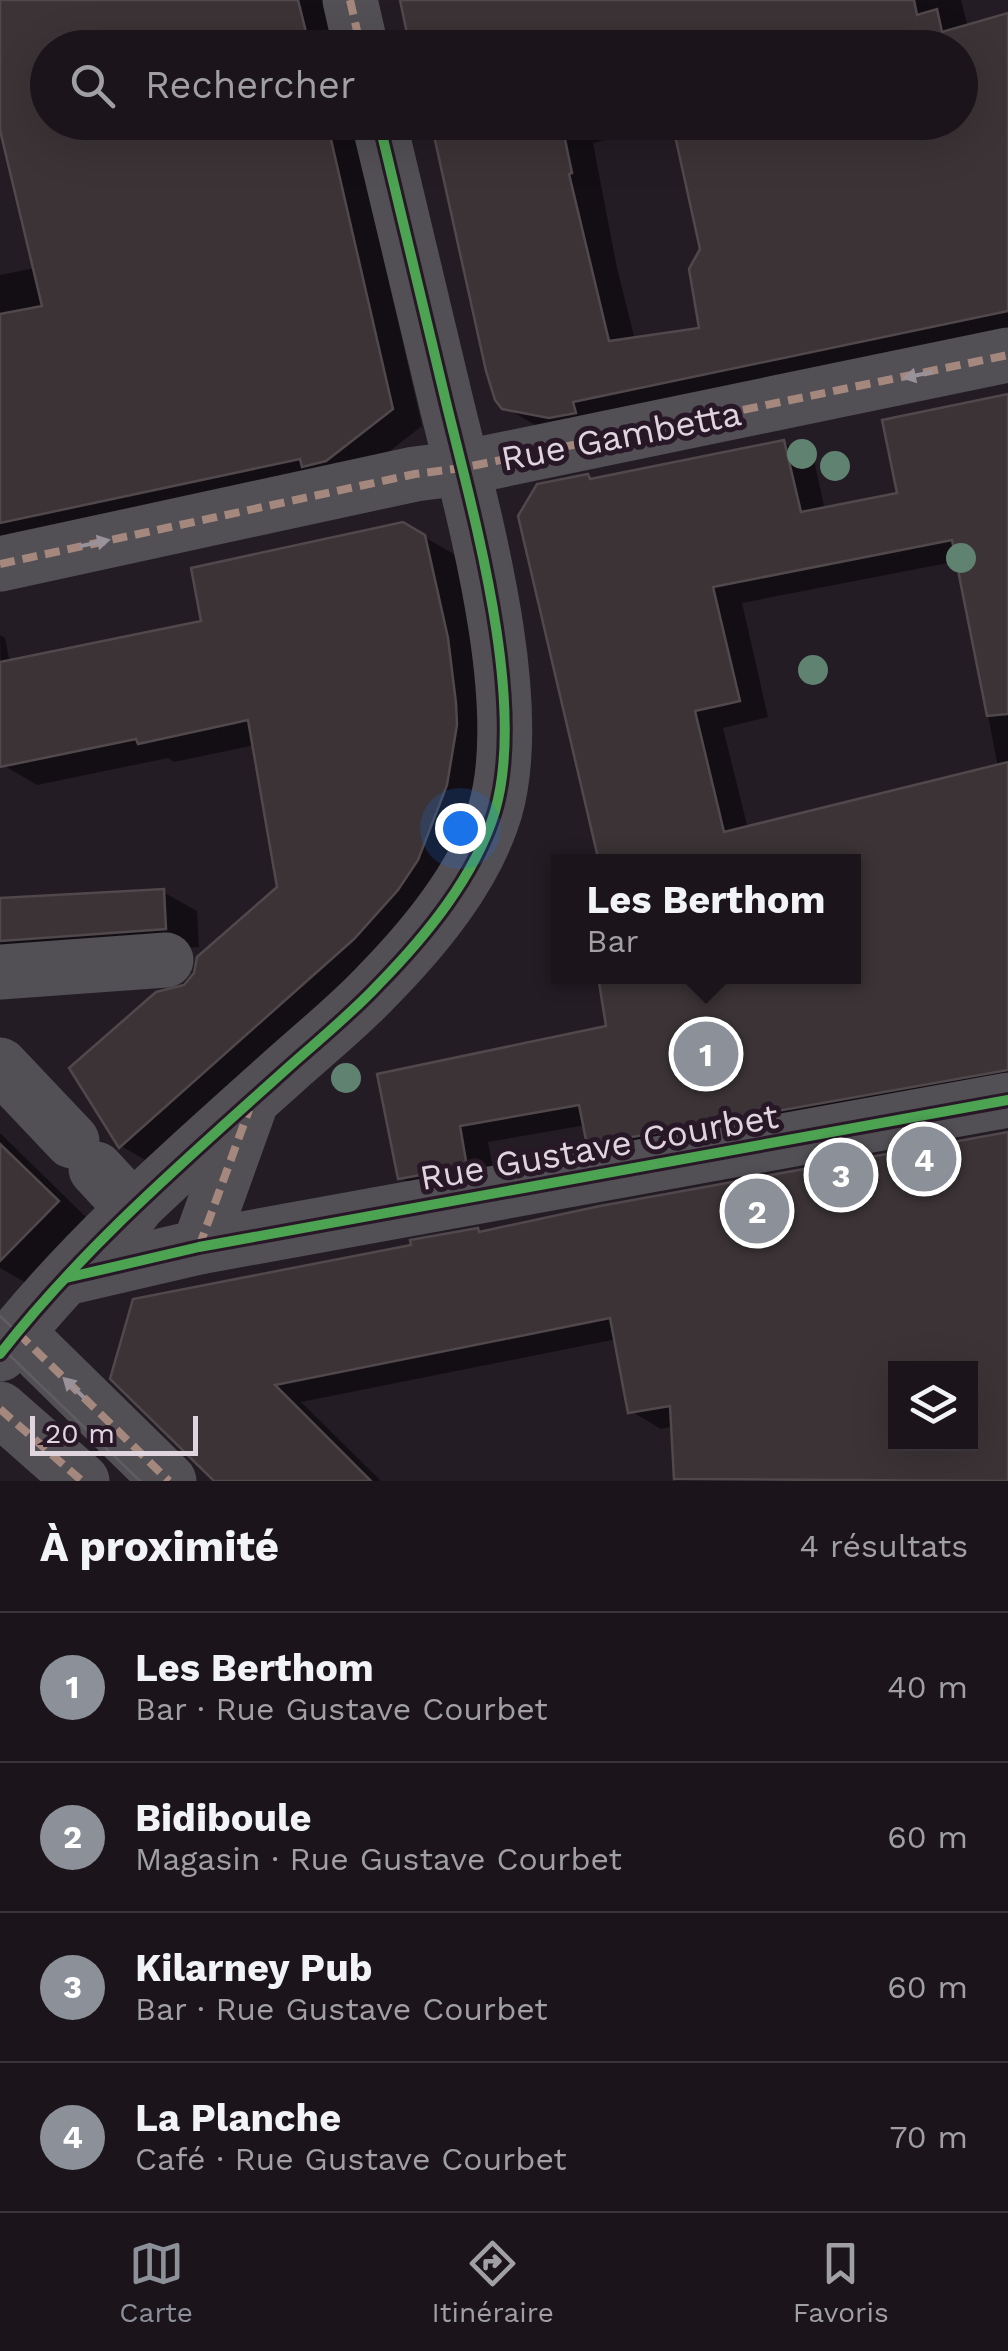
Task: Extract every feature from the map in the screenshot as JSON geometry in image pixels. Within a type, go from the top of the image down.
[{"type":"street","points":[[350,0],[357,30]]},
{"type":"street","points":[[169,1481],[9,1344],[66,1278],[134,1210],[377,986],[438,918],[471,863],[495,810],[504,741],[500,648],[384,140]]},
{"type":"street","name":"Rue Gambetta","points":[[0,564],[415,474],[462,468],[1008,355]]},
{"type":"street","points":[[0,972],[166,960]]},
{"type":"street","points":[[0,1065],[134,1210]]},
{"type":"street","points":[[200,1246],[252,1100]]},
{"type":"street","name":"Rue Gustave Courbet","points":[[66,1278],[200,1246],[1008,1100]]},
{"type":"street","points":[[0,1410],[82,1481]]},
{"type":"building","points":[[0,0],[298,0],[306,30],[30,30],[30,140],[331,140],[393,409],[326,461],[302,467],[300,459],[0,523],[0,314],[42,306],[0,130]]},
{"type":"building","points":[[400,0],[914,0],[917,15],[937,9],[942,30],[406,30]]},
{"type":"building","points":[[1008,13],[1008,311],[573,402],[576,413],[549,418],[502,409],[495,400],[435,140],[565,140],[572,173],[569,174],[609,341],[699,328],[689,269],[700,249],[676,140],[978,140],[978,30],[949,30]]},
{"type":"building","points":[[1008,394],[1008,714],[987,716],[952,540],[713,587],[740,701],[695,711],[724,832],[1008,762],[1008,1070],[587,1145],[579,1105],[460,1126],[467,1167],[398,1179],[377,1074],[606,1026],[599,984],[861,984],[861,854],[597,854],[518,516],[537,484],[588,474],[590,479],[784,440],[801,512],[897,493],[882,420]]},
{"type":"building","points":[[403,522],[425,535],[448,638],[457,725],[447,785],[418,860],[398,890],[354,939],[119,1148],[69,1068],[156,992],[184,985],[194,973],[197,957],[277,887],[248,720],[138,744],[136,739],[0,767],[0,662],[201,621],[191,568]]},
{"type":"building","points":[[164,889],[166,929],[0,941],[0,898]]},
{"type":"building","points":[[1008,1132],[1008,1481],[674,1479],[670,1406],[628,1413],[610,1318],[275,1385],[371,1481],[214,1481],[110,1379],[133,1299],[411,1245],[410,1240],[478,1228],[479,1232],[600,1206]]},
{"type":"building","points":[[0,1144],[59,1201],[0,1261]]},
{"type":"tram line","points":[[0,1316],[18,1333]]},
{"type":"tram line","points":[[0,1346],[140,1481]]},
{"type":"marked path","points":[[350,0],[357,30]]},
{"type":"marked path","points":[[0,564],[415,474],[462,468],[1008,355]]},
{"type":"marked path","points":[[199,1247],[249,1110]]},
{"type":"marked path","points":[[18,1333],[169,1481]]},
{"type":"marked path","points":[[0,1409],[82,1481]]},
{"type":"cycle path","points":[[0,1354],[65,1278],[135,1207],[344,1019],[396,966],[462,882],[495,811],[503,766],[505,716],[493,607],[383,140]]},
{"type":"cycle path","points":[[66,1278],[199,1247],[1008,1100]]},
{"type":"place","name":"Les Berthom","points":[[706,1054]]},
{"type":"place","name":"La Planche","points":[[924,1159]]},
{"type":"place","name":"Kilarney Pub","points":[[841,1175]]},
{"type":"place","name":"Bidiboule","points":[[757,1211]]}]
